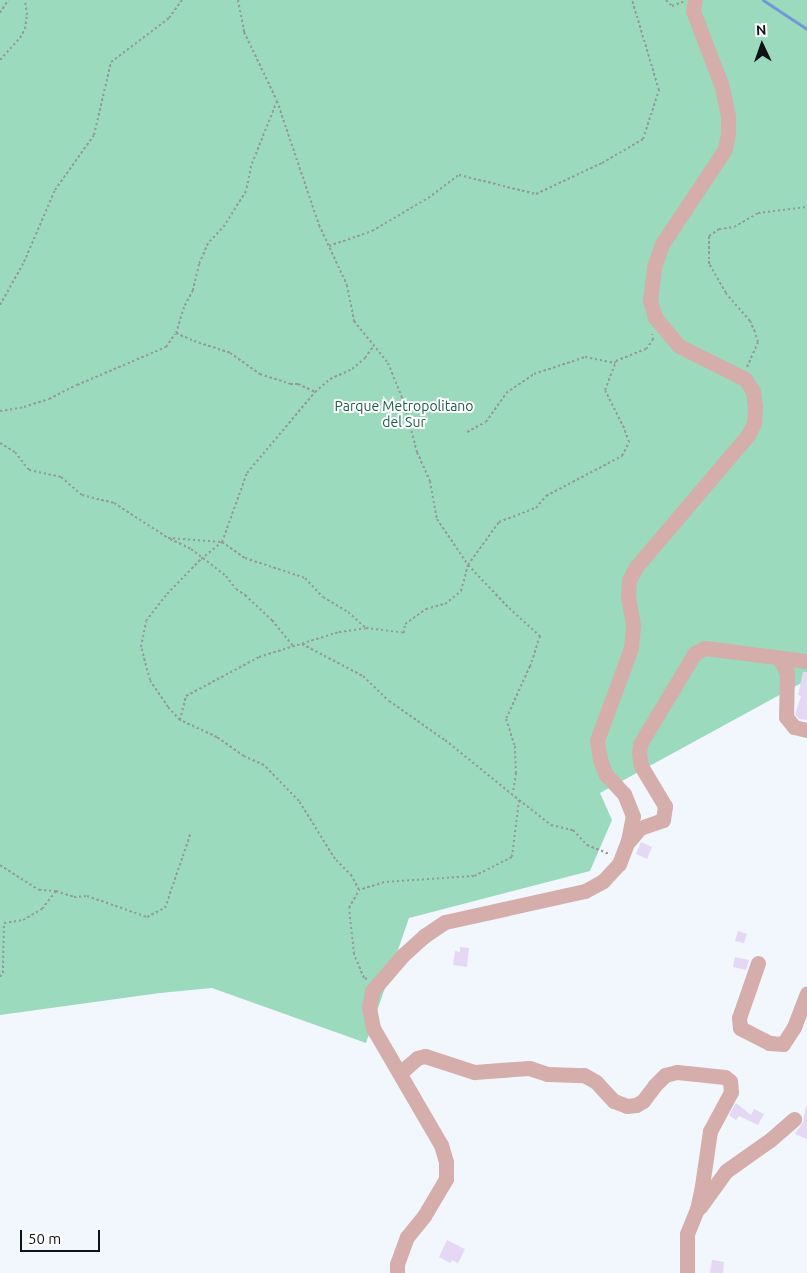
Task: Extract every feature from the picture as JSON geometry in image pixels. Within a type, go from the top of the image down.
[{"type":"street","points":[[397,1273],[397,1264],[407,1237],[424,1216],[446,1179],[446,1162],[440,1145],[373,1028],[369,1007],[372,991],[378,982],[417,942],[445,922],[585,891],[603,882],[621,858],[628,841],[633,816],[624,794],[606,775],[600,759],[597,740],[631,648],[634,625],[627,590],[629,580],[636,567],[748,435],[754,423],[753,391],[745,379],[679,346],[655,317],[650,300],[654,267],[662,244],[726,148],[728,116],[721,84],[693,11],[695,0]]},
{"type":"street","points":[[628,841],[640,828],[663,820],[665,806],[641,766],[640,749],[695,653],[706,648],[807,661]]},
{"type":"street","points":[[779,658],[787,673],[786,717],[794,727],[807,730]]},
{"type":"street","points":[[758,963],[739,1018],[740,1028],[770,1043],[782,1044],[794,1027],[807,993]]},
{"type":"street","points":[[400,1073],[417,1058],[425,1056],[474,1072],[529,1068],[547,1074],[584,1075],[596,1082],[614,1101],[627,1106],[636,1105],[643,1101],[654,1084],[665,1075],[677,1072],[725,1077],[730,1081],[731,1092],[710,1131],[702,1186],[687,1234],[686,1273]]},
{"type":"street","points":[[689,1223],[726,1171],[770,1140],[794,1119]]},
{"type":"path","points":[[0,13],[8,0]]},
{"type":"path","points":[[0,60],[20,38],[25,28],[27,15],[25,0]]},
{"type":"path","points":[[0,305],[24,262],[55,190],[94,135],[111,62],[169,18],[182,0]]},
{"type":"path","points":[[238,0],[244,32],[277,101],[319,225],[347,285],[354,321],[388,363],[402,397],[417,452],[430,481],[437,519],[468,565],[509,608],[540,636],[530,666],[506,719],[515,746],[516,773],[513,793]]},
{"type":"path","points":[[329,246],[372,231],[428,198],[459,175],[536,194],[602,163],[643,139],[660,90],[632,0]]},
{"type":"path","points":[[666,0],[672,6],[689,0]]},
{"type":"path","points":[[0,411],[24,407],[49,399],[166,347],[176,333],[184,307],[193,290],[199,264],[208,243],[226,225],[246,191],[251,166],[277,101]]},
{"type":"path","points":[[745,379],[748,362],[758,342],[750,321],[726,293],[709,264],[709,236],[719,229],[734,227],[758,212],[807,206]]},
{"type":"path","points":[[180,720],[186,696],[259,657],[339,632],[366,628],[404,633],[405,624],[426,609],[445,604],[461,592],[468,565],[499,522],[536,508],[546,496],[622,456],[629,442],[605,390],[616,361],[646,349],[653,340],[651,330],[655,317]]},
{"type":"path","points":[[176,333],[194,342],[230,353],[260,374],[290,384],[298,384],[315,392]]},
{"type":"path","points":[[359,890],[352,876],[335,859],[299,801],[264,765],[244,756],[217,737],[180,720],[168,707],[150,680],[141,647],[146,621],[201,558],[222,542],[247,472],[315,392],[330,379],[352,369],[366,358],[374,346]]},
{"type":"path","points":[[467,432],[486,422],[506,392],[534,374],[585,357],[615,364]]},
{"type":"path","points":[[0,443],[15,452],[29,470],[61,477],[82,495],[114,503],[168,538],[191,549],[226,576],[236,590],[245,595],[272,620],[294,646]]},
{"type":"path","points":[[168,538],[222,542],[244,558],[305,578],[323,597],[348,612],[366,628]]},
{"type":"path","points":[[302,644],[363,676],[389,701],[445,740],[551,825],[573,830],[586,845],[621,858]]},
{"type":"path","points":[[378,982],[364,978],[354,954],[349,908],[359,890],[384,882],[474,876],[512,857],[519,800]]},
{"type":"path","points":[[0,866],[39,890],[56,891],[74,897],[87,896],[147,917],[165,908],[191,832]]},
{"type":"path","points":[[0,977],[3,973],[4,923],[23,920],[42,909],[56,891]]},
{"type":"green space","name":"Parque Metropolitano del Sur","points":[[0,0],[807,0],[807,680],[600,793],[612,820],[590,871],[409,918],[366,1043],[212,988],[160,993],[0,1015]]},
{"type":"building","points":[[803,672],[807,672],[807,720],[799,719],[795,714],[801,696],[798,695]]},
{"type":"building","points":[[641,842],[652,847],[647,859],[636,854]]},
{"type":"building","points":[[738,931],[747,934],[744,943],[735,941]]},
{"type":"building","points":[[460,947],[469,948],[467,967],[453,965],[455,951],[460,952]]},
{"type":"building","points":[[735,957],[749,960],[746,970],[733,967]]},
{"type":"building","points":[[736,1103],[751,1115],[754,1109],[764,1114],[758,1125],[739,1116],[736,1120],[729,1115]]},
{"type":"building","points":[[806,1106],[807,1139],[795,1134],[803,1122]]},
{"type":"building","points":[[447,1240],[465,1249],[458,1263],[452,1260],[450,1263],[439,1257]]},
{"type":"building","points":[[712,1260],[724,1262],[723,1273],[710,1273]]},
{"type":"waterway","points":[[763,0],[807,29]]}]
